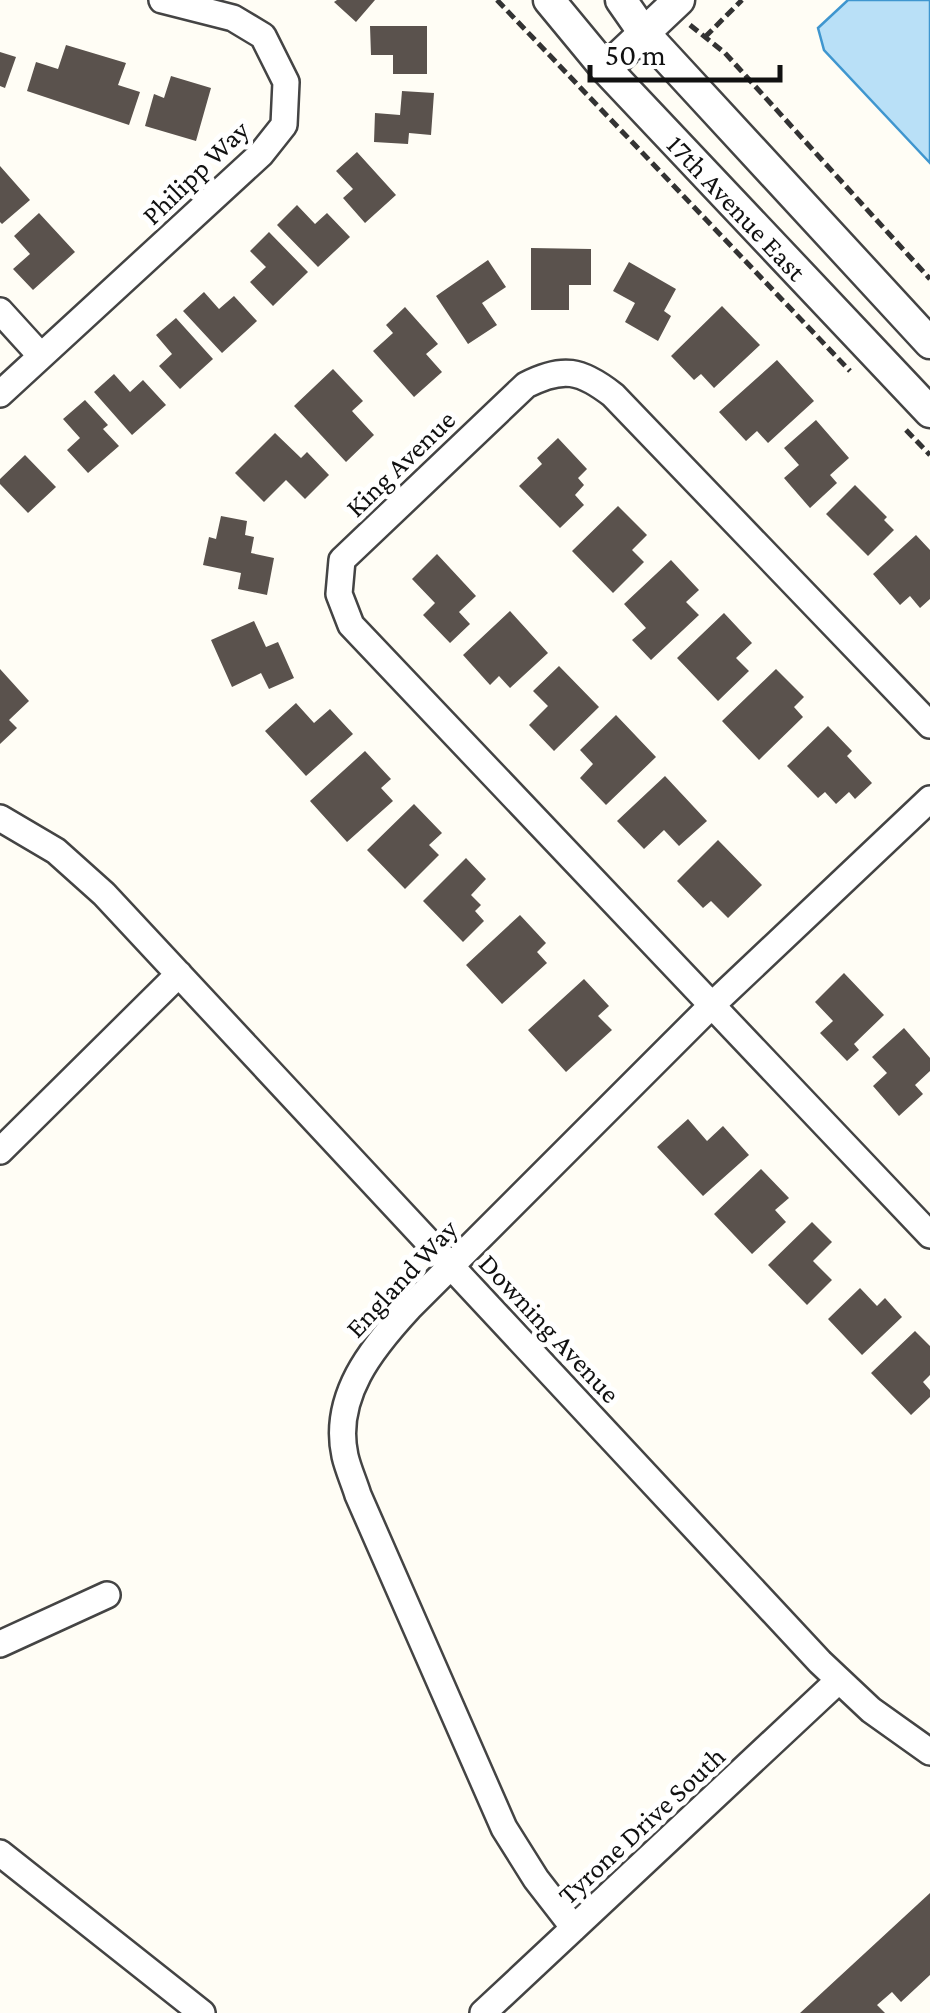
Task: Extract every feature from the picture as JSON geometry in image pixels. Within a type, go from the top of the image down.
[{"type":"street","name":"Philipp Way","points":[[0,394],[261,154],[284,125],[286,82],[264,36],[233,18],[162,0]]},
{"type":"street","name":"17th Avenue East","points":[[548,0],[606,69],[930,412]]},
{"type":"street","name":"17th Avenue East","points":[[621,0],[644,33],[930,343]]},
{"type":"street","points":[[606,69],[674,4]]},
{"type":"street","points":[[0,311],[41,356]]},
{"type":"street","name":"King Avenue","points":[[710,1007],[351,625],[340,594],[342,560],[526,385],[550,373],[588,376],[627,410],[930,725]]},
{"type":"street","name":"England Way","points":[[574,1928],[536,1879],[504,1828],[358,1494],[344,1454],[344,1421],[358,1372],[383,1336],[451,1266],[710,1007],[930,799]]},
{"type":"street","name":"Downing Avenue","points":[[0,818],[56,851],[104,894],[840,1680],[872,1710],[930,1752]]},
{"type":"street","points":[[0,1151],[179,974]]},
{"type":"street","points":[[710,1007],[930,1235]]},
{"type":"street","points":[[0,1644],[107,1595]]},
{"type":"street","name":"Tyrone Drive South","points":[[483,2013],[840,1680]]},
{"type":"street","points":[[0,1853],[202,2013]]},
{"type":"path","points":[[497,0],[862,384]]},
{"type":"path","points":[[705,37],[742,0]]},
{"type":"path","points":[[674,4],[724,53],[930,279]]},
{"type":"path","points":[[903,427],[930,455]]},
{"type":"water","points":[[848,0],[930,0],[930,163],[824,50],[818,28]]},
{"type":"building","points":[[375,0],[356,22],[334,2]]},
{"type":"building","points":[[370,26],[427,26],[427,74],[393,74],[393,55],[371,55]]},
{"type":"building","points":[[66,45],[126,63],[118,85],[140,92],[129,125],[27,91],[36,62],[58,69]]},
{"type":"building","points":[[0,52],[16,57],[5,88],[0,86]]},
{"type":"building","points":[[171,76],[211,88],[196,141],[145,126],[154,94],[164,98]]},
{"type":"building","points":[[402,91],[434,93],[431,135],[409,133],[408,144],[374,142],[375,113],[400,115]]},
{"type":"building","points":[[357,152],[396,195],[365,223],[343,198],[353,189],[336,171]]},
{"type":"building","points":[[0,166],[30,200],[2,224],[0,222]]},
{"type":"building","points":[[297,205],[315,224],[327,213],[350,237],[318,267],[277,225]]},
{"type":"building","points":[[39,213],[75,252],[33,290],[13,269],[30,254],[14,236]]},
{"type":"building","points":[[269,232],[308,272],[273,306],[250,282],[266,267],[250,251]]},
{"type":"building","points":[[531,248],[591,249],[591,285],[569,285],[569,310],[531,310]]},
{"type":"building","points":[[488,260],[506,287],[482,303],[497,325],[468,344],[436,296]]},
{"type":"building","points":[[629,262],[676,289],[664,311],[671,316],[658,341],[625,322],[635,303],[613,291]]},
{"type":"building","points":[[204,292],[219,309],[234,296],[257,321],[222,353],[183,311]]},
{"type":"building","points":[[722,306],[760,345],[714,388],[701,374],[694,380],[671,356]]},
{"type":"building","points":[[405,307],[438,344],[426,354],[442,372],[414,397],[373,351],[393,333],[386,325]]},
{"type":"building","points":[[176,318],[213,359],[180,389],[159,366],[172,354],[156,335]]},
{"type":"building","points":[[777,360],[814,401],[768,443],[757,431],[746,441],[719,412]]},
{"type":"building","points":[[333,369],[363,401],[352,411],[374,435],[346,462],[294,406]]},
{"type":"building","points":[[114,374],[130,392],[143,380],[166,405],[132,435],[94,392]]},
{"type":"building","points":[[85,400],[108,425],[103,429],[119,446],[88,473],[67,450],[80,438],[63,419]]},
{"type":"building","points":[[816,420],[849,458],[830,475],[837,483],[810,508],[784,478],[799,465],[784,448]]},
{"type":"building","points":[[275,433],[301,458],[307,452],[329,475],[305,499],[286,480],[264,502],[235,473]]},
{"type":"building","points":[[558,438],[587,469],[578,478],[584,485],[575,495],[584,505],[560,528],[519,486],[542,464],[537,458]]},
{"type":"building","points":[[25,455],[56,487],[28,513],[0,484],[0,479]]},
{"type":"building","points":[[855,485],[887,517],[884,520],[894,530],[868,556],[826,514]]},
{"type":"building","points":[[618,506],[647,535],[632,550],[644,562],[613,593],[572,551]]},
{"type":"building","points":[[221,516],[247,521],[245,535],[254,537],[251,553],[274,558],[267,595],[238,589],[241,573],[203,565],[209,537],[216,539]]},
{"type":"building","points":[[916,535],[930,550],[930,599],[920,608],[910,596],[900,605],[873,574]]},
{"type":"building","points":[[437,554],[476,596],[459,612],[470,624],[450,643],[423,615],[435,603],[412,579]]},
{"type":"building","points":[[671,560],[699,590],[686,602],[699,615],[651,660],[632,640],[646,628],[624,604]]},
{"type":"building","points":[[510,611],[548,653],[510,688],[499,676],[490,685],[463,655]]},
{"type":"building","points":[[724,613],[752,643],[736,658],[749,671],[718,701],[677,658]]},
{"type":"building","points":[[254,621],[266,647],[278,642],[294,678],[269,689],[261,673],[232,687],[211,640]]},
{"type":"building","points":[[559,666],[599,707],[554,751],[529,725],[548,706],[533,691]]},
{"type":"building","points":[[0,669],[29,701],[9,720],[17,728],[0,744]]},
{"type":"building","points":[[776,669],[804,697],[794,707],[803,717],[759,760],[722,721]]},
{"type":"building","points":[[296,703],[314,723],[330,709],[353,734],[306,776],[265,731]]},
{"type":"building","points":[[616,715],[656,757],[606,805],[580,778],[593,764],[580,750]]},
{"type":"building","points":[[828,726],[852,751],[847,756],[872,783],[855,799],[849,792],[836,804],[825,792],[818,798],[787,766]]},
{"type":"building","points":[[365,751],[391,779],[381,788],[393,801],[347,842],[310,801]]},
{"type":"building","points":[[665,776],[707,821],[679,846],[664,830],[644,849],[617,821]]},
{"type":"building","points":[[414,804],[442,833],[429,845],[439,855],[405,889],[367,850]]},
{"type":"building","points":[[718,840],[762,885],[728,918],[711,901],[703,908],[677,881]]},
{"type":"building","points":[[466,858],[486,879],[471,895],[481,905],[475,911],[484,921],[463,942],[423,901]]},
{"type":"building","points":[[520,915],[546,943],[537,952],[547,963],[502,1004],[466,965]]},
{"type":"building","points":[[844,973],[884,1015],[854,1044],[859,1050],[847,1061],[820,1033],[833,1021],[815,1002]]},
{"type":"building","points":[[584,979],[609,1006],[598,1016],[612,1030],[566,1072],[528,1030]]},
{"type":"building","points":[[904,1028],[930,1058],[930,1071],[915,1085],[923,1094],[899,1116],[873,1086],[887,1073],[872,1057]]},
{"type":"building","points":[[688,1119],[707,1141],[723,1126],[749,1155],[703,1196],[657,1147]]},
{"type":"building","points":[[761,1169],[789,1198],[775,1210],[786,1222],[752,1254],[714,1214]]},
{"type":"building","points":[[812,1222],[832,1242],[813,1261],[832,1280],[807,1305],[768,1265]]},
{"type":"building","points":[[860,1288],[877,1306],[885,1298],[902,1317],[862,1355],[828,1319]]},
{"type":"building","points":[[915,1331],[930,1346],[930,1375],[923,1382],[930,1397],[911,1415],[871,1373]]},
{"type":"building","points":[[930,1893],[930,1975],[901,2002],[892,1992],[877,2005],[885,2013],[800,2013]]}]
